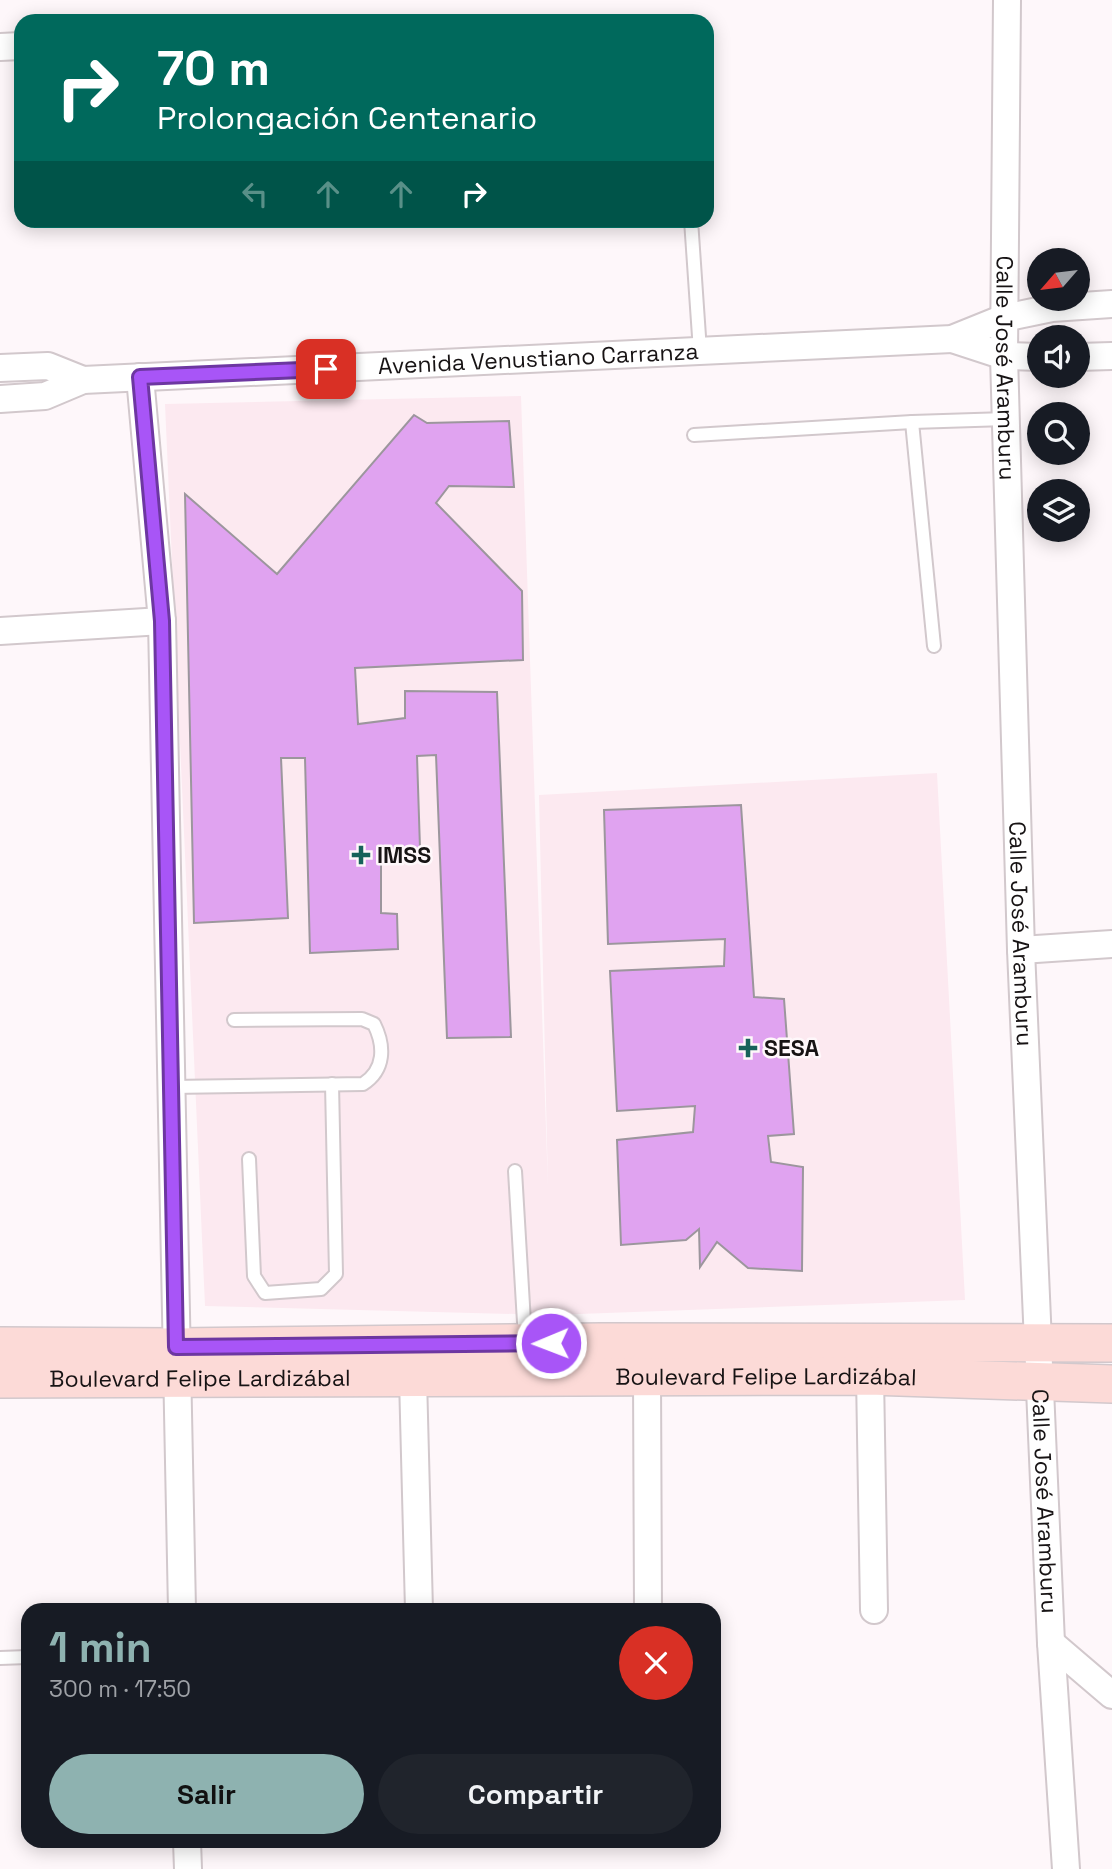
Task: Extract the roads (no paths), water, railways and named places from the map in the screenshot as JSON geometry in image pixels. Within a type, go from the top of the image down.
[{"type":"main road","name":"Boulevard Felipe Lardizábal","points":[[0,1379],[176,1363],[525,1343],[603,1360],[648,1377],[870,1376],[1112,1384]]},
{"type":"main road","name":"Boulevard Felipe Lardizábal","points":[[0,1346],[176,1363],[413,1378],[603,1360],[1112,1343]]},
{"type":"street","name":"Calle José Aramburu","points":[[1007,0],[1004,356],[1021,950],[1051,1643],[1066,1869]]},
{"type":"street","name":"Avenida Venustiano Carranza","points":[[0,399],[45,396],[83,380],[952,339],[1004,318],[1052,308],[1112,304]]},
{"type":"street","name":"Avenida Venustiano Carranza","points":[[952,339],[1004,356],[1027,357]]},
{"type":"street","points":[[1090,357],[1112,356]]},
{"type":"street","name":"Avenida Venustiano Carranza","points":[[0,368],[48,366],[83,380]]},
{"type":"street","points":[[140,377],[162,621],[182,1603]]},
{"type":"street","points":[[0,631],[162,621]]},
{"type":"street","points":[[1021,950],[1112,944]]},
{"type":"street","points":[[870,1376],[874,1611]]},
{"type":"street","points":[[648,1377],[648,1603]]},
{"type":"street","points":[[413,1378],[419,1603]]},
{"type":"street","points":[[1051,1643],[1112,1695]]},
{"type":"street","points":[[187,1848],[188,1869]]},
{"type":"lane","points":[[692,228],[700,351]]},
{"type":"lane","points":[[694,435],[1006,419]]},
{"type":"lane","points":[[912,422],[934,646]]},
{"type":"lane","points":[[171,1087],[363,1084],[374,1077],[380,1065],[380,1035],[374,1024],[362,1019],[234,1020]]},
{"type":"lane","points":[[249,1159],[254,1276],[265,1293],[321,1289],[336,1274],[332,1084]]},
{"type":"lane","points":[[515,1171],[525,1343]]},
{"type":"lane","points":[[0,1658],[21,1657]]},
{"type":"place","name":"IMSS","points":[[361,855]]},
{"type":"place","name":"SESA","points":[[748,1048]]}]
